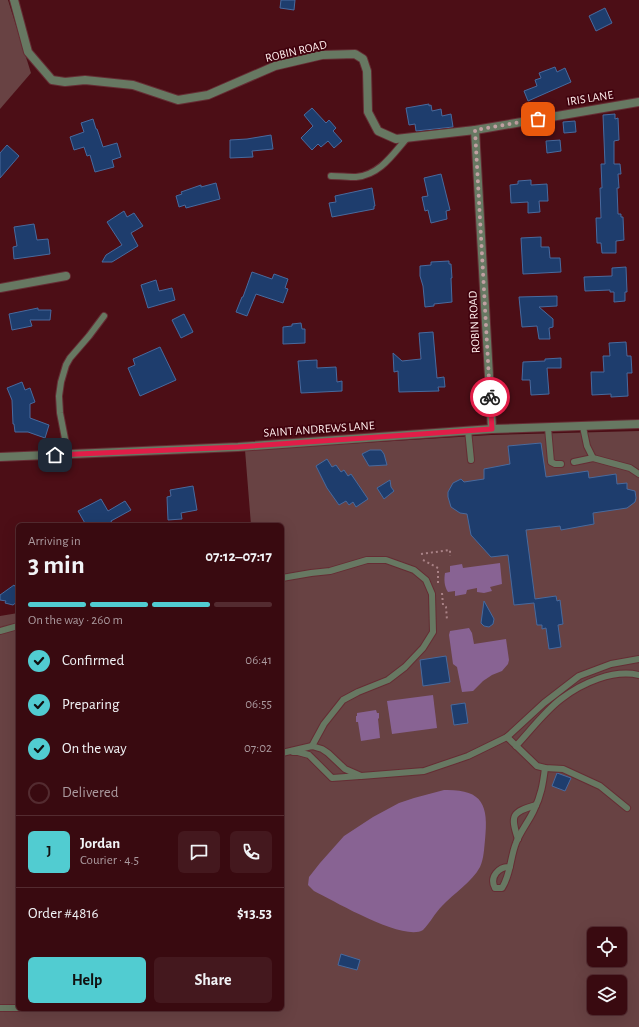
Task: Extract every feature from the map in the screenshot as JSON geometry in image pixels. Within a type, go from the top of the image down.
[{"type":"street","name":"ROBIN ROAD","points":[[14,0],[28,52],[52,80],[65,82],[85,80],[133,85],[178,100],[208,96],[274,66],[322,55],[355,54],[363,59],[367,71],[368,112],[378,131],[396,139],[475,130],[492,429]]},
{"type":"street","name":"IRIS LANE","points":[[475,130],[639,102]]},
{"type":"street","points":[[0,288],[66,276]]},
{"type":"street","name":"SAINT ANDREWS LANE","points":[[0,457],[238,447],[468,430],[639,424]]},
{"type":"lane","points":[[331,176],[357,177],[372,172],[386,163],[406,138]]},
{"type":"lane","points":[[68,454],[60,414],[59,396],[63,376],[70,358],[90,336],[104,316]]},
{"type":"lane","points":[[583,426],[587,446],[593,458]]},
{"type":"lane","points":[[548,428],[551,462],[561,464]]},
{"type":"lane","points":[[468,430],[471,460]]},
{"type":"lane","points":[[574,462],[593,458],[630,468],[639,474]]},
{"type":"lane","points":[[284,578],[330,571],[367,560],[386,560],[414,570],[426,580],[432,594],[433,632],[423,648],[405,667],[388,680],[358,692],[343,700],[324,724],[312,746]]},
{"type":"lane","points":[[0,631],[16,627]]},
{"type":"lane","points":[[284,753],[298,752],[309,755],[332,778],[424,771],[468,756],[507,737],[544,703],[579,676],[611,664],[639,659]]},
{"type":"lane","points":[[516,746],[562,698],[584,685],[597,679],[628,672],[639,675]]},
{"type":"lane","points":[[507,737],[537,766],[563,769],[600,786],[627,808]]},
{"type":"lane","points":[[284,753],[312,746],[322,749],[345,769],[361,776]]},
{"type":"lane","points":[[510,867],[516,843],[536,805],[543,788],[545,768]]},
{"type":"lane","points":[[518,839],[513,824],[516,813],[536,805]]},
{"type":"lane","points":[[0,1008],[16,1008]]},
{"type":"path","points":[[422,554],[450,550],[450,556]]},
{"type":"shaded area","points":[[0,0],[8,0],[31,73],[0,109]]},
{"type":"shaded area","points":[[639,431],[639,1027],[0,1027],[0,616],[16,613],[16,1011],[284,1011],[284,523],[251,523],[245,450],[491,435]]},
{"type":"shaded area","points":[[500,563],[502,584],[490,587],[492,591],[484,593],[477,592],[477,588],[467,590],[466,594],[455,596],[455,591],[448,592],[445,582],[445,573],[450,572],[450,566],[462,564],[463,568]]},
{"type":"shaded area","points":[[469,628],[472,633],[474,644],[506,639],[509,660],[508,664],[502,671],[483,681],[473,691],[462,692],[457,667],[453,664],[449,635],[450,631]]},
{"type":"shaded area","points":[[433,695],[437,728],[392,734],[387,701]]},
{"type":"shaded area","points":[[376,710],[377,713],[379,713],[378,719],[380,738],[361,741],[358,722],[356,722],[357,713]]},
{"type":"shaded area","points":[[444,790],[467,792],[475,796],[480,801],[484,808],[486,817],[484,854],[477,872],[468,883],[442,906],[423,930],[414,932],[385,926],[314,891],[308,885],[309,877],[344,836],[373,817],[399,803]]},
{"type":"building","points":[[281,0],[295,0],[294,10],[280,8]]},
{"type":"building","points":[[605,8],[612,23],[596,31],[589,16]]},
{"type":"building","points":[[555,67],[557,72],[565,68],[571,82],[528,101],[524,91],[537,86],[535,80],[541,78],[539,73]]},
{"type":"building","points":[[429,104],[429,106],[431,105],[432,111],[441,109],[442,116],[451,114],[453,127],[416,131],[415,124],[409,125],[406,108]]},
{"type":"building","points":[[312,108],[326,123],[329,120],[336,128],[333,131],[342,141],[334,148],[328,141],[321,147],[318,144],[312,150],[301,138],[313,126],[304,115]]},
{"type":"building","points":[[615,114],[615,119],[618,118],[619,140],[614,141],[614,164],[620,164],[621,174],[618,174],[619,188],[617,188],[618,214],[621,214],[621,217],[623,217],[624,240],[616,241],[616,253],[602,253],[601,243],[597,243],[596,218],[601,218],[601,164],[605,164],[603,115]]},
{"type":"building","points":[[93,119],[103,147],[117,143],[121,157],[112,160],[114,167],[95,172],[90,155],[87,156],[84,147],[74,150],[70,137],[84,132],[81,123]]},
{"type":"building","points":[[575,121],[576,132],[564,133],[563,122]]},
{"type":"building","points":[[271,135],[273,149],[252,151],[253,157],[230,158],[230,140]]},
{"type":"building","points":[[560,140],[561,151],[547,153],[546,141]]},
{"type":"building","points":[[7,145],[19,156],[0,178],[0,153]]},
{"type":"building","points":[[441,174],[450,210],[446,211],[447,219],[431,223],[428,210],[425,211],[422,197],[428,196],[424,178]]},
{"type":"building","points":[[531,180],[531,185],[547,184],[548,201],[539,201],[540,212],[528,213],[528,202],[511,203],[510,185],[518,184],[518,181]]},
{"type":"building","points":[[216,183],[220,199],[186,208],[185,205],[179,207],[176,196],[182,194],[181,192],[201,185],[201,187]]},
{"type":"building","points":[[372,188],[375,206],[374,209],[332,217],[329,203],[336,202],[335,196]]},
{"type":"building","points":[[124,211],[127,217],[134,213],[143,226],[131,233],[138,246],[112,262],[102,262],[106,255],[122,245],[107,222]]},
{"type":"building","points":[[34,224],[37,240],[48,239],[50,254],[14,259],[13,247],[17,246],[14,227]]},
{"type":"building","points":[[541,237],[541,247],[549,247],[550,258],[560,258],[561,272],[523,274],[521,238]]},
{"type":"building","points":[[449,261],[449,264],[451,264],[452,302],[434,304],[434,306],[425,307],[423,286],[420,276],[420,266],[431,265],[431,262]]},
{"type":"building","points":[[626,267],[627,292],[625,292],[625,301],[614,302],[614,292],[610,292],[610,290],[585,291],[584,277],[612,276],[612,268]]},
{"type":"building","points":[[252,272],[272,279],[274,274],[288,279],[285,288],[288,289],[283,303],[256,294],[247,316],[236,312]]},
{"type":"building","points":[[156,280],[159,291],[172,288],[175,300],[148,308],[141,285]]},
{"type":"building","points":[[557,296],[557,306],[539,307],[553,319],[553,327],[549,328],[550,339],[539,339],[537,326],[522,327],[519,297]]},
{"type":"building","points":[[38,308],[38,310],[51,310],[50,320],[30,320],[32,326],[12,330],[9,314]]},
{"type":"building","points":[[184,314],[193,332],[181,338],[172,320]]},
{"type":"building","points":[[301,323],[302,329],[305,329],[305,343],[283,344],[283,327]]},
{"type":"building","points":[[433,332],[437,378],[444,377],[445,387],[438,387],[439,391],[399,392],[398,371],[394,372],[393,353],[402,361],[421,359],[419,333]]},
{"type":"building","points":[[626,342],[627,356],[631,356],[632,373],[627,373],[628,396],[611,397],[611,394],[592,395],[591,372],[604,372],[603,356],[610,356],[609,343]]},
{"type":"building","points":[[160,347],[176,380],[140,396],[128,368],[135,365],[133,359]]},
{"type":"building","points":[[561,358],[561,368],[547,368],[549,394],[531,395],[530,380],[522,380],[523,362],[545,361],[545,359]]},
{"type":"building","points":[[317,360],[317,368],[336,367],[337,382],[342,381],[342,391],[301,393],[298,361]]},
{"type":"building","points":[[22,382],[25,390],[30,388],[35,402],[30,404],[30,418],[49,425],[45,438],[28,432],[15,432],[13,424],[12,400],[7,388]]},
{"type":"building","points":[[541,443],[546,477],[588,471],[589,478],[616,474],[617,484],[627,483],[627,489],[635,491],[636,498],[635,502],[627,508],[593,513],[594,524],[561,530],[560,526],[526,530],[535,599],[556,596],[557,601],[560,600],[563,624],[558,625],[561,647],[549,649],[546,628],[542,629],[542,625],[537,625],[534,603],[514,605],[508,555],[491,557],[471,535],[467,514],[460,513],[451,507],[448,497],[448,492],[453,483],[461,479],[464,482],[484,479],[484,469],[510,464],[508,446]]},
{"type":"building","points":[[370,450],[381,450],[384,454],[387,465],[369,466],[362,454]]},
{"type":"building","points":[[327,459],[332,467],[336,465],[341,472],[344,470],[348,476],[351,474],[368,499],[356,507],[353,502],[349,505],[346,501],[339,505],[327,488],[316,466]]},
{"type":"building","points":[[390,480],[391,487],[394,491],[384,499],[377,488]]},
{"type":"building","points":[[193,486],[197,510],[181,513],[182,519],[168,520],[167,497],[171,496],[170,490]]},
{"type":"building","points":[[101,499],[108,511],[125,501],[131,510],[111,521],[112,523],[85,523],[78,511]]},
{"type":"building","points":[[14,585],[16,588],[16,603],[13,605],[5,603],[6,601],[0,600],[0,595]]},
{"type":"building","points":[[484,601],[494,619],[493,624],[489,627],[484,626],[481,623]]},
{"type":"building","points":[[446,656],[450,682],[423,686],[420,660]]},
{"type":"building","points":[[465,703],[468,723],[454,725],[451,705]]},
{"type":"building","points":[[557,773],[571,778],[565,791],[552,786]]},
{"type":"building","points":[[341,954],[360,960],[357,970],[338,965]]},
{"type":"way so far","points":[[490,397],[475,130],[538,119]]},
{"type":"route","points":[[55,455],[238,447],[492,429],[490,397]]}]
